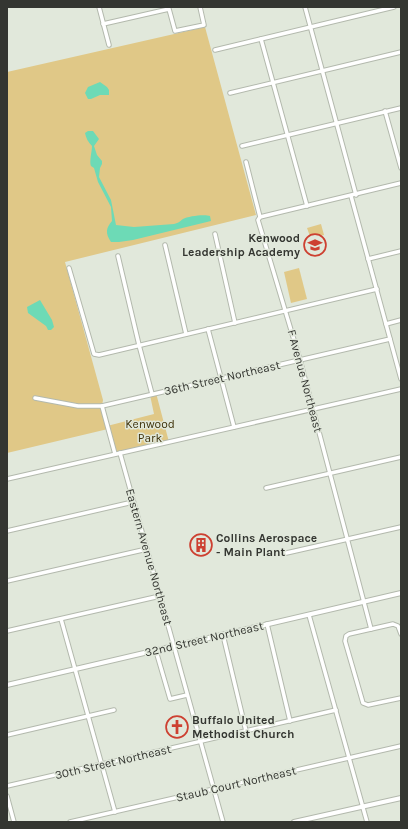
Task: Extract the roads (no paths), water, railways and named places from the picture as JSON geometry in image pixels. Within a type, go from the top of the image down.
[{"type":"main road","name":"32nd Street Northeast","points":[[7,685],[401,593]]},
{"type":"main road","points":[[294,822],[401,798]]},
{"type":"street","points":[[99,7],[109,45]]},
{"type":"street","points":[[103,24],[169,9],[175,31],[204,25],[200,7]]},
{"type":"street","points":[[305,7],[356,194]]},
{"type":"street","points":[[215,50],[394,7]]},
{"type":"street","points":[[261,39],[307,206]]},
{"type":"street","points":[[230,93],[401,52]]},
{"type":"street","points":[[242,146],[401,108]]},
{"type":"street","points":[[385,111],[401,168]]},
{"type":"street","name":"F Avenue Northeast","points":[[246,162],[260,217],[258,220],[300,360],[372,628]]},
{"type":"street","points":[[260,217],[401,184]]},
{"type":"street","points":[[351,196],[401,379]]},
{"type":"street","points":[[214,234],[235,323]]},
{"type":"street","points":[[166,245],[186,334]]},
{"type":"street","points":[[368,259],[401,251]]},
{"type":"street","points":[[118,256],[138,345],[152,394]]},
{"type":"street","points":[[69,268],[94,354],[99,355],[377,289]]},
{"type":"street","points":[[386,324],[401,320]]},
{"type":"street","points":[[208,329],[234,427]]},
{"type":"street","name":"36th Street Northeast","points":[[36,398],[78,406],[102,406],[390,339]]},
{"type":"street","points":[[7,479],[401,389]]},
{"type":"street","name":"Eastern Avenue Northeast","points":[[102,406],[134,502],[223,822]]},
{"type":"street","points":[[266,488],[401,457]]},
{"type":"street","points":[[7,531],[134,502]]},
{"type":"street","points":[[282,554],[401,527]]},
{"type":"street","points":[[7,581],[147,549]]},
{"type":"street","points":[[7,631],[160,596]]},
{"type":"street","points":[[309,615],[367,822]]},
{"type":"street","points":[[61,619],[115,812]]},
{"type":"street","points":[[267,624],[290,721]]},
{"type":"street","points":[[401,634],[396,624],[349,634],[346,636],[345,641],[361,700],[365,705],[401,698]]},
{"type":"street","points":[[224,635],[246,731]]},
{"type":"street","points":[[156,651],[170,699],[187,695]]},
{"type":"street","points":[[7,735],[114,710]]},
{"type":"street","name":"30th Street Northeast","points":[[7,786],[336,710]]},
{"type":"street","name":"Staub Court Northeast","points":[[70,822],[401,746]]},
{"type":"street","points":[[7,796],[14,822]]},
{"type":"place","name":"Kenwood Leadership Academy","points":[[315,245]]},
{"type":"place","name":"Collins Aerospace - Main Plant","points":[[201,545]]},
{"type":"place","name":"Buffalo United Methodist Church","points":[[177,727]]},
{"type":"park label","name":"Kenwood Park","points":[[150,431]]}]
